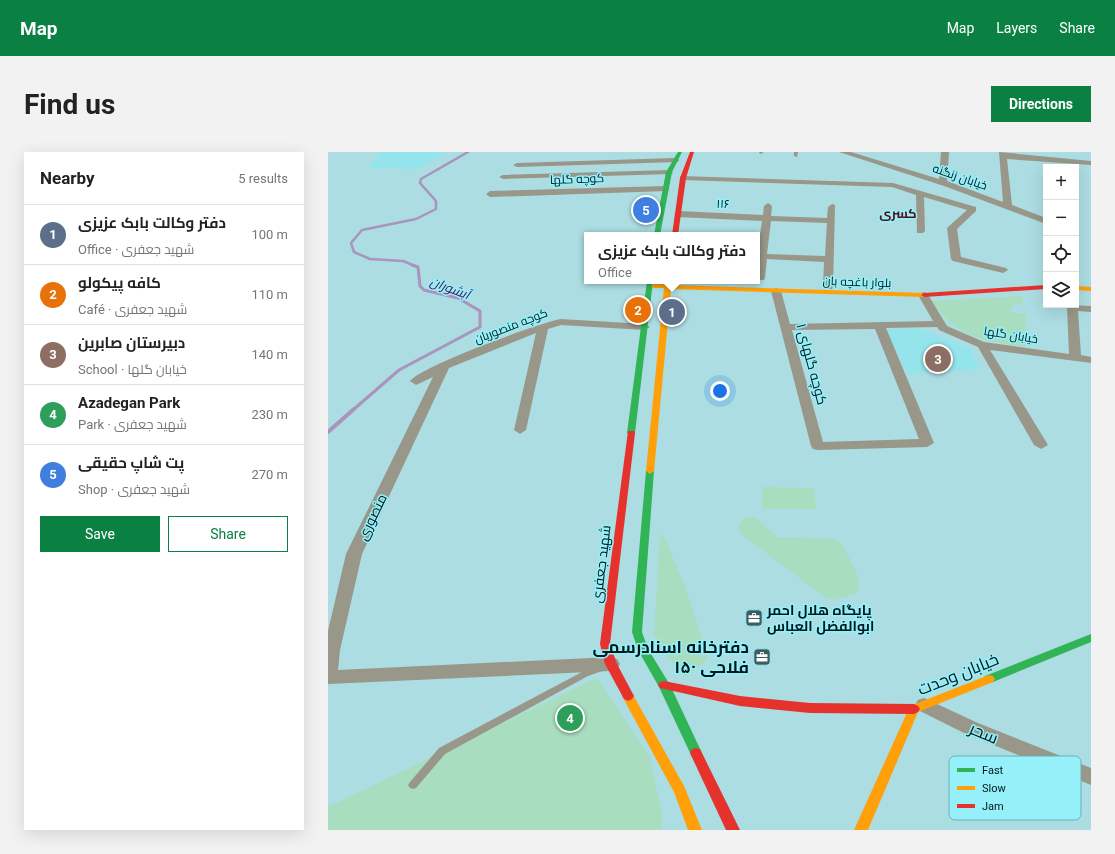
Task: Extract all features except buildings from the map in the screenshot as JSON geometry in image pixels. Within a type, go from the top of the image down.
[{"type":"main road","points":[[675,232],[683,178],[692,152]]},
{"type":"main road","points":[[658,232],[669,172],[677,156]]},
{"type":"main road","name":"بلوار باغچه بان","points":[[649,284],[681,284],[776,291],[923,295],[1043,287]]},
{"type":"main road","name":"شهید جعفری","points":[[649,284],[645,327],[605,644],[611,664],[680,790],[695,830]]},
{"type":"main road","points":[[668,284],[639,590],[637,632],[643,650],[664,686],[734,830]]},
{"type":"main road","name":"بلوار باغچه بان","points":[[760,284],[894,288],[1043,287]]},
{"type":"main road","points":[[1079,288],[1091,288]]},
{"type":"main road","name":"خیابان وحدت","points":[[861,830],[919,707],[1091,638]]},
{"type":"main road","points":[[664,686],[740,701],[802,707],[919,707]]},
{"type":"main road","points":[[680,790],[681,822]]},
{"type":"street","name":"خیابان زنگنه","points":[[843,152],[884,162],[943,182],[1043,220]]},
{"type":"street","points":[[943,182],[945,152]]},
{"type":"street","points":[[1058,152],[1061,164]]},
{"type":"street","points":[[1008,207],[1003,154],[1061,164],[1091,163]]},
{"type":"street","points":[[517,165],[677,156]]},
{"type":"street","points":[[503,177],[669,172]]},
{"type":"street","points":[[683,178],[893,185],[920,192],[973,209],[952,228],[956,259],[1003,270]]},
{"type":"street","name":"کوچه گلها","points":[[490,194],[665,189]]},
{"type":"street","points":[[920,192],[920,230]]},
{"type":"street","points":[[760,278],[760,256],[768,206]]},
{"type":"street","points":[[828,287],[832,207]]},
{"type":"street","name":"۱۱۶","points":[[678,214],[831,221]]},
{"type":"street","points":[[760,256],[829,259]]},
{"type":"street","name":"کوچه گلهای ۱","points":[[776,291],[818,446],[927,443],[879,325]]},
{"type":"street","name":"خیابان گلها","points":[[923,295],[943,328],[982,345],[1091,360]]},
{"type":"street","points":[[1075,357],[1072,307],[1091,309]]},
{"type":"street","name":"کوچه منصوریان","points":[[416,381],[444,366],[527,332],[560,322],[645,327]]},
{"type":"street","points":[[786,327],[941,324]]},
{"type":"street","points":[[520,430],[543,327]]},
{"type":"street","points":[[982,345],[1042,445]]},
{"type":"street","name":"منصوری","points":[[444,366],[354,554],[332,650],[330,677],[611,664]]},
{"type":"street","name":"سحر","points":[[919,707],[1040,756]]},
{"type":"street","name":"سحر","points":[[1081,773],[1091,777]]},
{"type":"lane","points":[[413,785],[442,751],[585,674],[611,664]]},
{"type":"shaded area","points":[[382,152],[447,152],[417,169],[368,168]]},
{"type":"shaded area","points":[[918,328],[971,349],[979,369],[908,374],[885,330]]},
{"type":"green space","points":[[1023,296],[1023,305],[1013,304],[1010,312],[1026,314],[1025,347],[984,340],[972,336],[951,323],[932,301]]},
{"type":"green space","points":[[762,487],[814,488],[816,509],[762,509]]},
{"type":"green space","points":[[745,517],[756,518],[777,537],[835,539],[840,542],[857,573],[859,587],[857,593],[835,600],[825,597],[741,534],[738,525]]},
{"type":"green space","points":[[660,534],[664,536],[686,589],[707,654],[707,660],[686,677],[668,658],[654,635]]},
{"type":"green space","points":[[597,678],[650,757],[662,816],[661,830],[328,830],[328,807]]},
{"type":"waterway","name":"آبشوران","points":[[415,266],[403,261],[370,259],[354,252],[351,243],[362,230],[416,219],[436,209],[436,201],[420,183],[421,179],[468,152]]},
{"type":"waterway","name":"آبشوران","points":[[353,410],[399,370],[480,327],[480,311],[458,298],[424,290],[420,286],[418,267],[415,266]]},
{"type":"waterway","name":"آبشوران","points":[[328,432],[354,409]]},
{"type":"traffic: fast","points":[[658,232],[669,172],[680,152]]},
{"type":"traffic: fast","points":[[631,433],[650,284]]},
{"type":"traffic: fast","points":[[650,471],[637,632],[643,650],[664,685],[696,753]]},
{"type":"traffic: fast","points":[[989,679],[1091,638]]},
{"type":"traffic: slow","points":[[650,471],[668,284]]},
{"type":"traffic: slow","points":[[654,286],[924,295]]},
{"type":"traffic: slow","points":[[1079,288],[1091,289]]},
{"type":"traffic: slow","points":[[861,830],[914,709],[989,679]]},
{"type":"traffic: slow","points":[[628,696],[680,790],[695,830]]},
{"type":"traffic: jam","points":[[675,232],[683,178],[692,152]]},
{"type":"traffic: jam","points":[[924,295],[1043,287]]},
{"type":"traffic: jam","points":[[628,696],[611,664],[605,644],[631,433]]},
{"type":"traffic: jam","points":[[664,685],[740,701],[810,708],[914,709]]},
{"type":"traffic: jam","points":[[696,753],[733,830]]},
{"type":"place","name":"پت شاپ حقیقی","points":[[646,210]]},
{"type":"place","name":"کافه پیکولو","points":[[638,310]]},
{"type":"place","name":"دفتر وکالت بابک عزیزی","points":[[672,312]]},
{"type":"place","name":"دبیرستان صابرین","points":[[938,359]]},
{"type":"place","name":"پایگاه هلال احمر ابوالفضل العباس","points":[[754,618]]},
{"type":"place","name":"دفترخانه اسنادرسمی ۱۵۰ فلاحی","points":[[762,657]]},
{"type":"place","name":"Azadegan Park","points":[[570,718]]},
{"type":"district","name":"کسری","points":[[898,213]]}]
